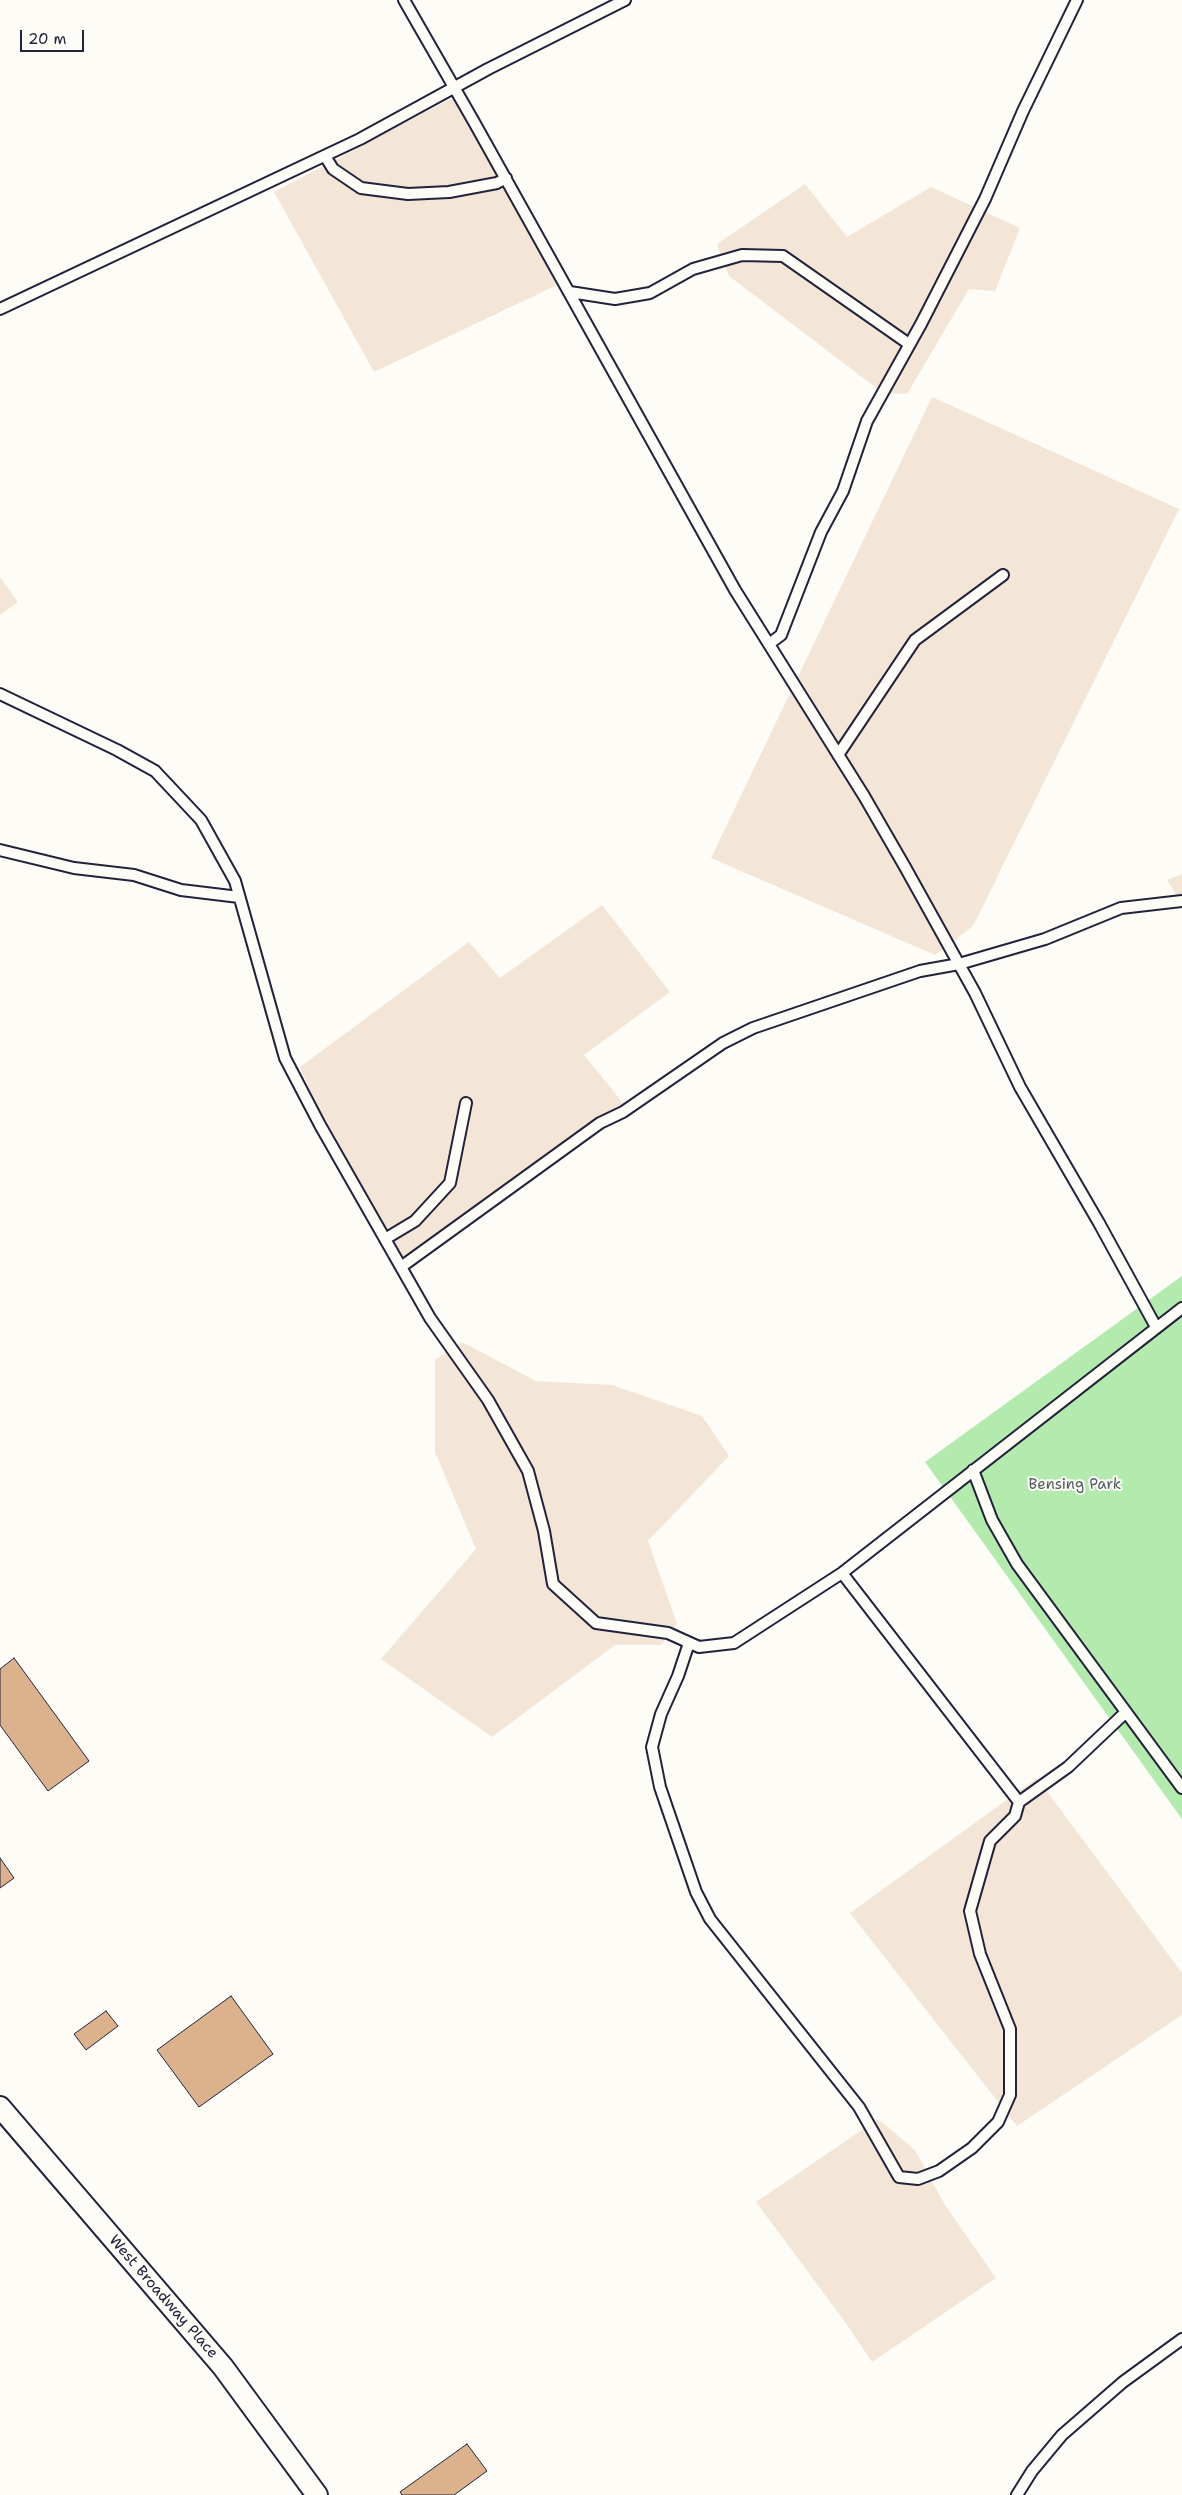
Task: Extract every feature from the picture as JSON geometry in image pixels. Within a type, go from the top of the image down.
[{"type":"street","name":"West Broadway Place","points":[[0,2107],[223,2367],[317,2495]]},
{"type":"lane","points":[[404,0],[506,178],[736,590],[864,796],[959,964],[1020,1086],[1156,1327]]},
{"type":"lane","points":[[0,309],[325,156],[488,69],[625,0]]},
{"type":"lane","points":[[769,644],[781,635],[821,532],[843,491],[867,421],[910,344],[985,199],[1023,111],[1077,0]]},
{"type":"lane","points":[[325,156],[333,169],[360,188],[408,194],[449,192],[497,183],[506,178]]},
{"type":"lane","points":[[570,292],[615,299],[650,292],[693,269],[742,255],[783,256],[910,344]]},
{"type":"lane","points":[[838,755],[915,640],[1003,575]]},
{"type":"lane","points":[[0,694],[117,750],[155,771],[201,820],[235,881],[285,1058],[320,1125],[430,1318],[488,1400],[528,1471],[544,1531],[552,1584],[596,1623],[668,1633],[699,1647],[734,1643],[842,1573],[1182,1308]]},
{"type":"lane","points":[[0,850],[74,868],[134,875],[181,890],[239,897]]},
{"type":"lane","points":[[401,1267],[600,1123],[623,1112],[654,1093],[723,1043],[753,1028],[920,971],[959,964],[1045,939],[1121,908],[1182,901]]},
{"type":"lane","points":[[385,1239],[416,1221],[450,1183],[466,1103]]},
{"type":"lane","points":[[973,1470],[992,1520],[1017,1564],[1182,1788]]},
{"type":"lane","points":[[842,1573],[1018,1802]]},
{"type":"lane","points":[[688,1643],[678,1676],[661,1714],[652,1747],[660,1787],[696,1892],[710,1919],[859,2107],[899,2177],[918,2179],[939,2171],[972,2148],[998,2122],[1010,2095],[1010,2029],[980,1954],[970,1911],[990,1841],[1015,1816],[1018,1802],[1068,1767],[1126,1712]]},
{"type":"lane","points":[[1016,2495],[1032,2471],[1062,2435],[1123,2382],[1182,2339]]},
{"type":"shaded area","points":[[454,97],[557,285],[374,372],[274,192]]},
{"type":"shaded area","points":[[805,184],[847,237],[931,187],[1020,228],[995,291],[969,289],[907,394],[883,393],[729,276],[717,244]]},
{"type":"shaded area","points":[[932,397],[1179,509],[973,926],[935,955],[711,858]]},
{"type":"shaded area","points":[[0,577],[18,602],[0,615]]},
{"type":"shaded area","points":[[1182,874],[1182,903],[1167,880]]},
{"type":"shaded area","points":[[602,905],[670,992],[584,1055],[623,1103],[403,1257],[317,1105],[300,1067],[469,942],[500,978]]},
{"type":"shaded area","points":[[462,1342],[536,1381],[612,1385],[702,1416],[729,1456],[648,1541],[677,1624],[661,1645],[615,1645],[492,1737],[381,1659],[476,1549],[435,1452],[435,1360]]},
{"type":"shaded area","points":[[1037,1778],[1182,1973],[1182,2015],[1017,2126],[850,1913]]},
{"type":"shaded area","points":[[878,2119],[915,2150],[945,2205],[996,2278],[872,2362],[843,2319],[756,2202]]},
{"type":"green space","name":"Bensing Park","points":[[1182,1276],[1182,1819],[925,1462]]},
{"type":"building","points":[[14,1658],[89,1761],[48,1791],[0,1725],[0,1669]]},
{"type":"building","points":[[0,1858],[14,1878],[0,1888]]},
{"type":"building","points":[[231,1996],[273,2054],[199,2107],[157,2050]]},
{"type":"building","points":[[106,2011],[118,2026],[86,2050],[74,2034]]},
{"type":"building","points":[[467,2444],[487,2471],[454,2495],[402,2495],[400,2492]]}]
